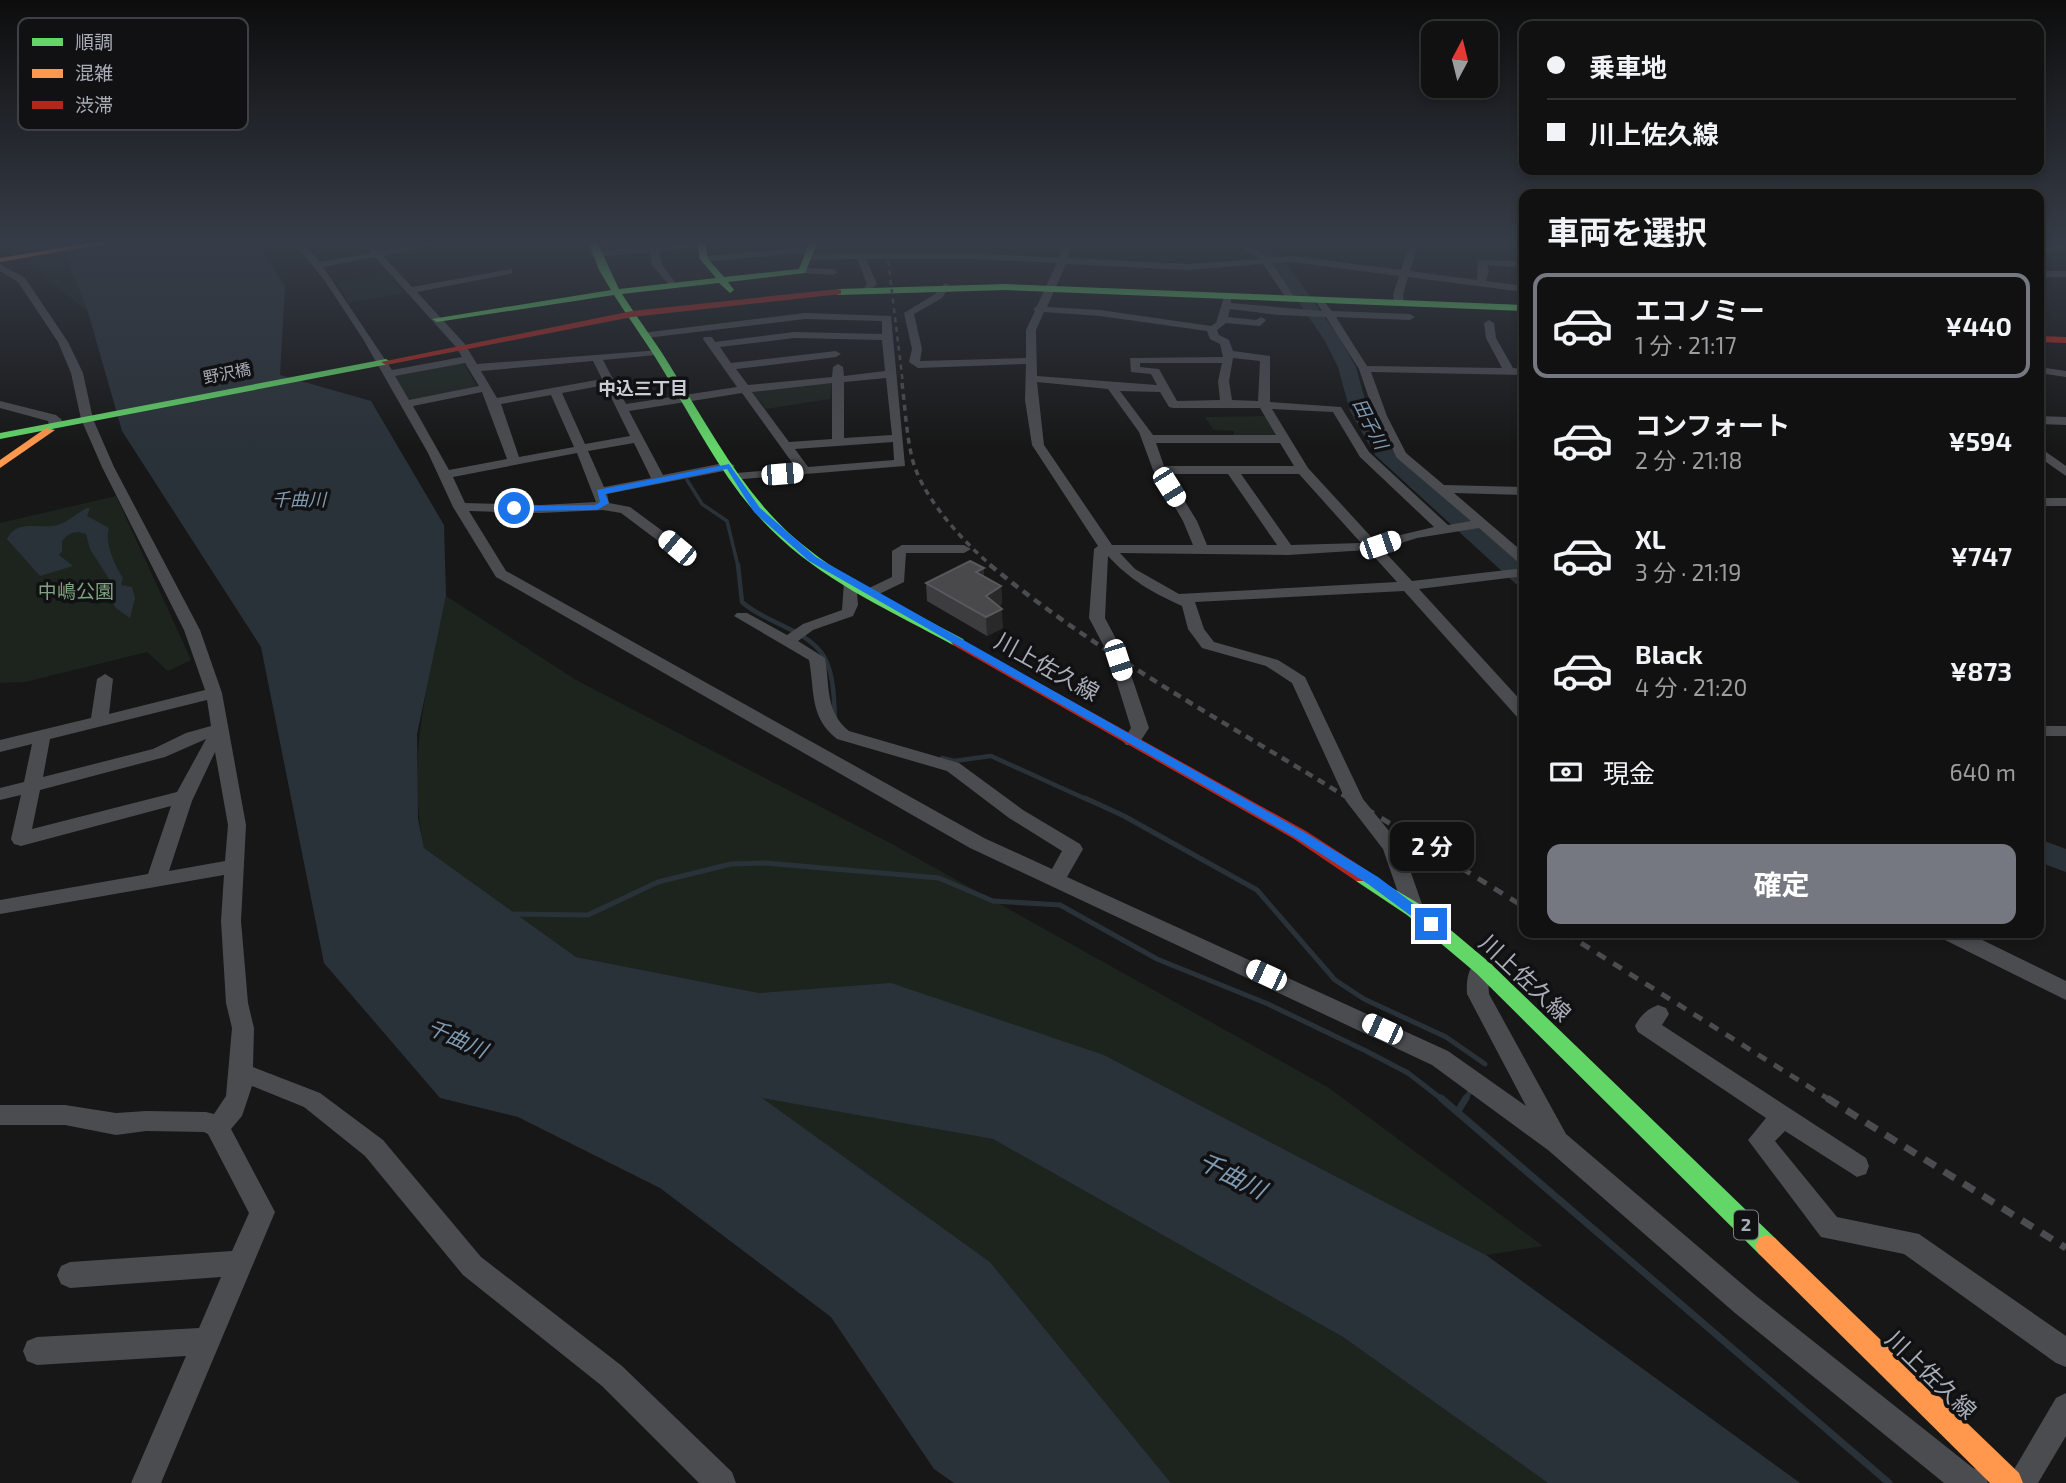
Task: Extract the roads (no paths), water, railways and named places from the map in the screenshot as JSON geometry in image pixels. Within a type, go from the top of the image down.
[{"type":"main road","points":[[438,319],[475,311]]},
{"type":"main road","name":"2","points":[[630,311],[733,472]]},
{"type":"main road","name":"野沢橋","points":[[0,436],[382,365],[467,358],[632,314],[657,311]]},
{"type":"main road","points":[[2044,339],[2066,340]]},
{"type":"main road","points":[[0,465],[54,426]]},
{"type":"main road","name":"川上佐久線","points":[[733,472],[757,510],[773,527],[813,559],[1300,835],[1414,910],[1483,968],[2008,1483]]},
{"type":"street","points":[[41,311],[63,342],[84,393],[87,419],[134,520],[192,630],[214,693],[222,729],[237,825],[231,921],[237,1003],[243,1028],[240,1098],[233,1113],[217,1127]]},
{"type":"street","points":[[349,311],[448,474],[460,507],[490,552],[501,574],[823,754],[904,805],[1055,881],[1440,1058],[1557,1142],[1745,1304],[1963,1479],[1973,1483]]},
{"type":"street","points":[[430,311],[467,358],[494,402],[514,462]]},
{"type":"street","points":[[794,335],[806,311]]},
{"type":"street","points":[[460,507],[541,509],[601,499],[659,480],[733,472],[805,472],[901,463],[896,438],[891,374],[909,313],[912,311]]},
{"type":"street","points":[[1037,311],[1031,330],[1030,361],[1031,400],[1038,444],[1107,548],[1130,572],[1152,587],[1189,604],[1196,629],[1208,645],[1272,663],[1299,680],[1355,801],[1392,846],[1414,910]]},
{"type":"street","points":[[1072,311],[1217,325],[1260,323],[1261,320]]},
{"type":"street","points":[[1223,311],[1214,337],[1225,342],[1228,357],[1222,376],[1227,403]]},
{"type":"street","points":[[1326,311],[1364,369],[1398,450],[1477,524],[1519,556]]},
{"type":"street","points":[[1364,311],[1410,317]]},
{"type":"street","points":[[646,335],[804,317],[887,318],[899,346],[918,365],[1030,361]]},
{"type":"street","points":[[1489,323],[1491,338],[1510,372]]},
{"type":"street","points":[[701,328],[805,472]]},
{"type":"street","points":[[713,345],[794,335],[839,336],[899,346]]},
{"type":"street","points":[[838,442],[839,377],[836,354],[839,336]]},
{"type":"street","points":[[467,358],[596,357],[656,352]]},
{"type":"street","points":[[728,367],[836,354]]},
{"type":"street","points":[[596,357],[659,480]]},
{"type":"street","points":[[1450,529],[1364,454],[1340,411],[1264,405],[1227,403],[1173,405],[1155,371],[1135,370],[1134,360],[1266,358],[1264,405],[1303,470],[1519,709]]},
{"type":"street","points":[[1364,369],[1519,372]]},
{"type":"street","points":[[2044,371],[2066,373]]},
{"type":"street","points":[[623,408],[745,388],[891,374]]},
{"type":"street","points":[[1032,379],[1074,380],[1112,387],[1164,388]]},
{"type":"street","points":[[494,402],[609,381]]},
{"type":"street","points":[[1112,387],[1149,439],[1159,470],[1190,521],[1202,550]]},
{"type":"street","points":[[406,404],[485,388]]},
{"type":"street","points":[[555,391],[601,499],[625,510],[690,558]]},
{"type":"street","points":[[0,404],[56,420],[54,426]]},
{"type":"street","points":[[2044,420],[2066,421]]},
{"type":"street","points":[[448,474],[639,438]]},
{"type":"street","points":[[787,446],[896,438]]},
{"type":"street","points":[[1149,439],[1284,439]]},
{"type":"street","points":[[2044,455],[2066,472]]},
{"type":"street","points":[[1159,470],[1303,470]]},
{"type":"street","points":[[1232,470],[1289,551]]},
{"type":"street","points":[[1440,489],[1519,491]]},
{"type":"street","points":[[2044,502],[2066,502]]},
{"type":"street","points":[[1132,741],[1140,728],[1116,654],[1097,618],[1100,551],[1107,548],[1289,551],[1373,546],[1415,534],[1477,524]]},
{"type":"street","points":[[870,593],[899,579],[899,551],[902,549],[964,549]]},
{"type":"street","points":[[1179,598],[1409,586],[1519,573]]},
{"type":"street","points":[[793,638],[808,627],[848,613],[852,606],[848,589],[851,582]]},
{"type":"street","points":[[742,616],[793,638],[817,658],[825,721],[833,729],[843,735],[953,767],[1016,814],[1073,849],[1055,881]]},
{"type":"street","points":[[99,722],[105,679]]},
{"type":"street","points":[[0,746],[214,693]]},
{"type":"street","points":[[0,794],[159,753],[192,737],[222,729]]},
{"type":"street","points":[[156,880],[182,797],[207,748],[222,729]]},
{"type":"street","points":[[2044,731],[2066,731]]},
{"type":"street","points":[[42,736],[21,839],[182,797]]},
{"type":"street","points":[[0,907],[234,866]]},
{"type":"street","points":[[1973,938],[2066,991]]},
{"type":"street","points":[[1483,968],[1476,976],[1478,995],[1557,1142]]},
{"type":"street","points":[[1658,1014],[1646,1026],[1857,1166]]},
{"type":"street","points":[[241,1072],[312,1100],[374,1148],[472,1266],[612,1376],[721,1483]]},
{"type":"street","points":[[0,1115],[65,1115],[116,1124],[146,1121],[206,1122],[217,1127],[262,1212],[146,1483]]},
{"type":"street","points":[[1783,1117],[1760,1140],[1830,1228],[1910,1243],[2066,1353]]},
{"type":"street","points":[[70,1275],[241,1263]]},
{"type":"street","points":[[37,1352],[208,1341]]},
{"type":"street","points":[[2021,1483],[2066,1408]]},
{"type":"water","name":"千曲川","points":[[284,311],[280,375],[371,401],[444,525],[446,596],[417,734],[418,819],[424,848],[576,957],[759,993],[891,983],[1104,1055],[1486,1255],[1800,1483],[1548,1483],[1343,1337],[993,1139],[762,1098],[990,1262],[1171,1483],[954,1483],[934,1469],[831,1317],[660,1188],[518,1117],[440,1098],[324,963],[261,647],[122,431],[88,312]]},
{"type":"water","points":[[90,508],[87,516],[109,528],[109,547],[123,578],[121,585],[132,587],[135,598],[130,618],[116,608],[110,599],[111,582],[90,549],[86,534],[72,533],[62,541],[59,555],[73,566],[40,576],[7,539],[17,529],[58,525]]},
{"type":"waterway","name":"田子川","points":[[1312,311],[1347,367],[1359,411],[1382,451],[1519,574]]},
{"type":"waterway","points":[[687,480],[702,504],[727,521],[738,566]]},
{"type":"waterway","points":[[738,565],[742,602],[796,632],[816,646],[823,655],[831,678],[835,719]]},
{"type":"waterway","points":[[942,758],[954,761],[991,756],[1088,800]]},
{"type":"waterway","points":[[1085,798],[1124,816],[1257,890],[1335,980],[1364,999],[1446,1037],[1485,1064]]},
{"type":"waterway","name":"田子川","points":[[2044,852],[2066,861]]},
{"type":"waterway","points":[[510,914],[588,915],[658,882],[731,864],[765,863],[939,878],[993,901],[1060,905],[1157,959],[1268,1004],[1366,1051],[1408,1073],[1443,1100]]},
{"type":"waterway","points":[[1465,1100],[1471,1090]]},
{"type":"waterway","points":[[1441,1098],[1889,1483]]},
{"type":"waterway","points":[[1458,1111],[1466,1098]]},
{"type":"railway","points":[[894,311],[903,384]]},
{"type":"railway","points":[[902,383],[911,453],[922,484],[955,530],[992,566]]},
{"type":"railway","points":[[990,565],[1032,598],[1120,659],[1351,800]]},
{"type":"railway","points":[[1349,798],[1519,904]]},
{"type":"railway","points":[[1573,938],[1830,1100]]},
{"type":"railway","points":[[1827,1098],[2066,1248]]},
{"type":"district","name":"中込三丁目","points":[[643,389]]},
{"type":"park label","name":"中嶋公園","points":[[76,591]]}]
